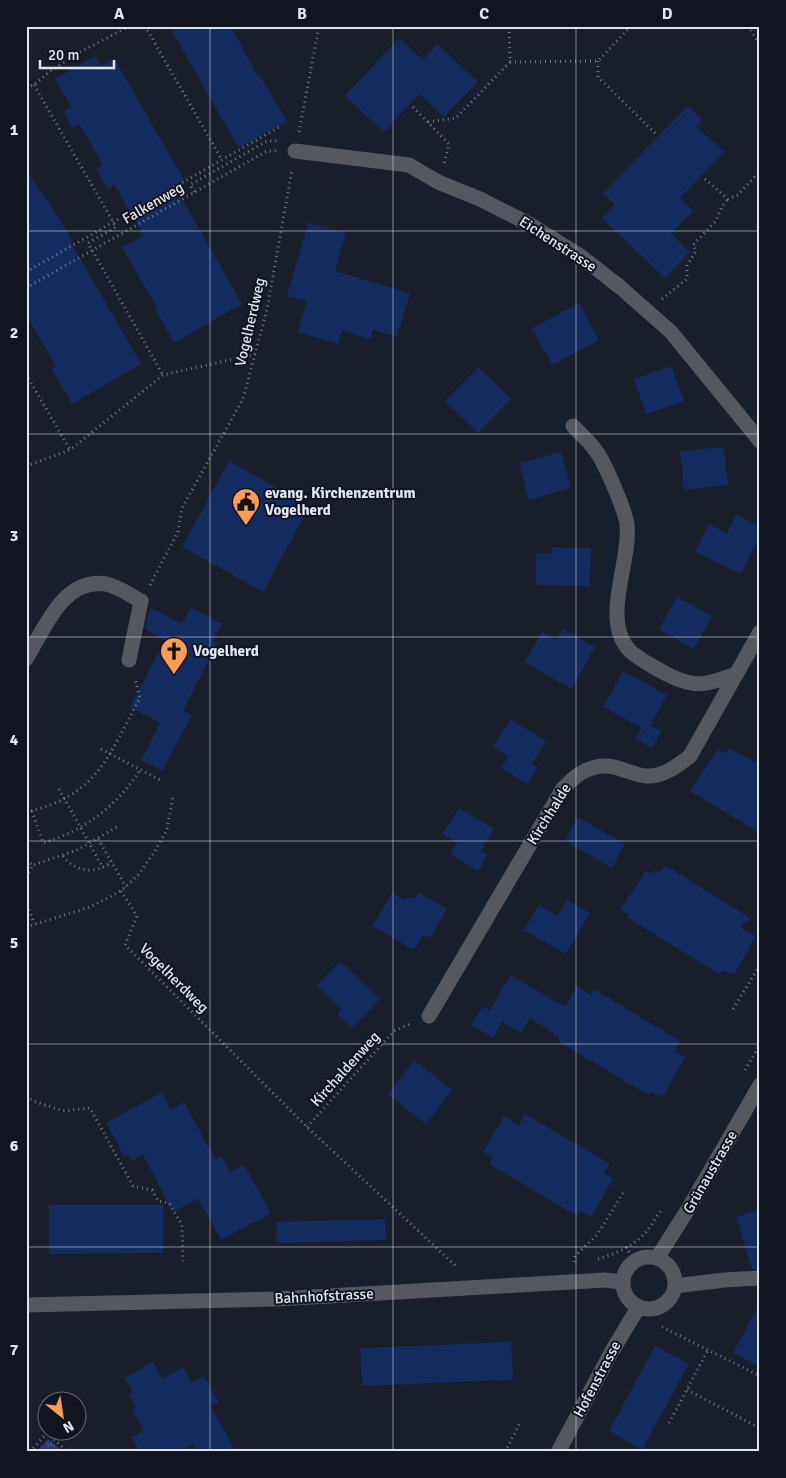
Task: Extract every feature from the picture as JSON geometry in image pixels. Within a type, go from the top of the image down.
[{"type":"street","name":"Eichenstrasse","points":[[296,147],[409,165],[438,182],[480,199],[531,225],[571,250],[620,287],[671,332],[760,441]]},
{"type":"street","points":[[573,426],[597,452],[622,505],[628,523],[617,624],[621,637],[629,650],[645,662],[674,678],[692,684],[711,684],[736,674]]},
{"type":"street","points":[[26,659],[49,620],[63,601],[76,589],[92,584],[108,584],[141,601],[128,660]]},
{"type":"street","name":"Kirchhalde","points":[[429,1016],[562,790],[574,776],[591,768],[608,766],[647,776],[662,774],[675,768],[690,756],[760,632]]},
{"type":"street","name":"Grünaustrasse","points":[[657,1258],[687,1211],[760,1085]]},
{"type":"street","points":[[649,1256],[657,1258],[671,1268],[675,1286],[669,1301],[662,1306],[646,1310],[638,1308],[626,1298],[622,1282],[627,1267],[641,1258],[649,1256]]},
{"type":"street","points":[[675,1286],[760,1278]]},
{"type":"street","name":"Bahnhofstrasse","points":[[26,1305],[277,1299],[605,1280],[622,1282]]},
{"type":"street","name":"Hofenstrasse","points":[[558,1452],[612,1351],[638,1308]]},
{"type":"path","points":[[26,87],[34,85],[49,72],[78,53],[130,26]]},
{"type":"path","points":[[145,26],[222,160]]},
{"type":"path","name":"Vogelherdweg","points":[[141,601],[178,532],[182,508],[243,399],[267,309],[319,26]]},
{"type":"path","points":[[428,122],[456,118],[510,62],[510,26]]},
{"type":"path","points":[[631,26],[598,61],[598,78],[657,135]]},
{"type":"path","points":[[748,26],[760,45]]},
{"type":"path","points":[[510,62],[598,61]]},
{"type":"path","points":[[34,85],[116,227],[88,243],[163,375]]},
{"type":"path","points":[[413,107],[449,144],[442,172]]},
{"type":"path","points":[[26,272],[281,126]]},
{"type":"path","points":[[194,192],[190,185],[267,141],[296,147]]},
{"type":"path","name":"Falkenweg","points":[[26,288],[267,151],[296,147]]},
{"type":"path","points":[[214,164],[217,169]]},
{"type":"path","points":[[662,300],[687,279],[687,266],[696,251],[693,245],[714,222],[723,205],[738,195],[760,171]]},
{"type":"path","points":[[705,179],[728,200]]},
{"type":"path","points":[[26,466],[70,450],[163,375],[256,354]]},
{"type":"path","points":[[26,374],[70,450]]},
{"type":"path","points":[[26,812],[47,808],[65,800],[87,784],[110,754],[140,698],[128,660]]},
{"type":"path","points":[[100,749],[162,781]]},
{"type":"path","points":[[32,811],[43,843],[81,828],[113,804],[128,788],[140,770]]},
{"type":"path","points":[[59,789],[103,868]]},
{"type":"path","points":[[26,927],[90,907],[121,891],[138,875],[167,830],[173,796]]},
{"type":"path","points":[[26,877],[28,870],[33,865],[63,856],[98,839],[117,827]]},
{"type":"path","points":[[98,839],[126,886]]},
{"type":"path","points":[[63,856],[67,862],[77,868],[91,871],[103,868],[112,862]]},
{"type":"path","points":[[26,861],[33,865]]},
{"type":"path","name":"Vogelherdweg","points":[[121,891],[137,916],[124,945],[307,1127],[462,1272]]},
{"type":"path","points":[[26,900],[34,924]]},
{"type":"path","points":[[733,1009],[760,965]]},
{"type":"path","name":"Kirchaldenweg","points":[[307,1127],[394,1032],[429,1016]]},
{"type":"path","points":[[742,1075],[760,1044]]},
{"type":"path","points":[[26,1097],[64,1111],[90,1108],[133,1186],[152,1190],[158,1201],[169,1203],[182,1225],[183,1260]]},
{"type":"path","points":[[574,1265],[575,1256],[597,1234],[625,1190]]},
{"type":"path","points":[[634,1261],[626,1247],[647,1231],[663,1208]]},
{"type":"path","points":[[662,1327],[760,1376]]},
{"type":"path","points":[[669,1423],[708,1350]]},
{"type":"path","points":[[687,1390],[760,1428]]},
{"type":"path","points":[[505,1452],[521,1421]]},
{"type":"path","points":[[30,1452],[47,1433],[68,1452]]},
{"type":"green space","points":[[49,1440],[63,1452],[40,1452],[38,1450]]},
{"type":"building","points":[[169,26],[231,26],[258,77],[260,76],[287,121],[239,148]]},
{"type":"building","points":[[399,38],[423,60],[437,44],[478,82],[444,117],[419,94],[384,132],[345,96]]},
{"type":"building","points":[[95,56],[101,66],[114,58],[184,180],[174,185],[242,304],[174,343],[155,309],[157,308],[122,247],[144,236],[114,185],[108,189],[96,169],[103,165],[79,124],[72,128],[63,111],[71,107],[55,79]]},
{"type":"building","points":[[688,106],[702,120],[696,126],[724,152],[680,198],[693,211],[671,234],[690,252],[665,278],[602,218],[615,205],[603,193]]},
{"type":"building","points":[[26,168],[73,242],[71,243],[141,364],[72,404],[52,369],[56,366],[26,315]]},
{"type":"building","points":[[308,223],[346,233],[335,271],[410,293],[397,337],[373,330],[370,339],[342,331],[338,344],[298,332],[307,301],[287,296]]},
{"type":"building","points":[[579,303],[599,340],[552,365],[532,328]]},
{"type":"building","points":[[671,366],[684,401],[646,414],[634,379]]},
{"type":"building","points":[[478,367],[511,399],[478,433],[445,401]]},
{"type":"building","points":[[724,447],[728,485],[684,490],[680,451]]},
{"type":"building","points":[[561,452],[571,488],[529,500],[519,463]]},
{"type":"building","name":"evang. Kirchenzentrum Vogelherd","points":[[229,461],[310,506],[263,592],[182,547]]},
{"type":"building","points":[[736,515],[760,526],[760,536],[741,574],[695,552],[709,524],[727,533]]},
{"type":"building","points":[[552,547],[591,548],[590,586],[536,585],[536,553],[552,553]]},
{"type":"building","points":[[677,597],[712,616],[694,649],[659,629]]},
{"type":"building","name":"Vogelherd","points":[[191,607],[222,624],[213,641],[218,643],[183,711],[192,715],[162,771],[141,760],[160,723],[130,707],[165,640],[145,629],[148,613],[151,608],[182,624]]},
{"type":"building","points":[[563,629],[595,647],[571,689],[525,662],[542,632],[556,640]]},
{"type":"building","points":[[623,671],[667,695],[650,726],[661,731],[652,748],[635,739],[642,728],[603,707]]},
{"type":"building","points":[[510,719],[546,741],[532,764],[538,767],[527,784],[501,768],[508,757],[493,747]]},
{"type":"building","points":[[729,748],[760,765],[760,833],[690,791],[718,749],[724,754]]},
{"type":"building","points":[[459,808],[494,829],[481,851],[488,855],[478,871],[450,854],[457,843],[442,834]]},
{"type":"building","points":[[578,817],[625,844],[612,868],[565,841]]},
{"type":"building","points":[[665,865],[750,918],[740,927],[756,936],[734,975],[723,970],[719,974],[628,918],[629,915],[620,910],[646,871],[652,874],[654,870],[660,873]]},
{"type":"building","points":[[392,893],[403,899],[416,897],[420,893],[447,909],[430,938],[423,935],[414,950],[373,926]]},
{"type":"building","points":[[567,900],[590,913],[566,954],[524,930],[539,905],[557,916]]},
{"type":"building","points":[[340,961],[380,999],[352,1028],[337,1014],[341,1009],[317,986]]},
{"type":"building","points":[[510,975],[565,1007],[577,986],[590,995],[594,989],[680,1041],[675,1052],[685,1057],[663,1096],[651,1092],[648,1095],[558,1041],[559,1037],[530,1018],[522,1033],[502,1022],[493,1038],[471,1025],[483,1006],[490,1010]]},
{"type":"building","points":[[414,1060],[452,1090],[426,1124],[388,1095]]},
{"type":"building","points":[[162,1092],[171,1109],[184,1102],[215,1159],[221,1156],[230,1172],[244,1165],[271,1213],[221,1240],[198,1199],[173,1212],[143,1155],[132,1161],[128,1154],[124,1156],[106,1123]]},
{"type":"building","points":[[525,1114],[610,1164],[604,1173],[613,1179],[591,1217],[580,1211],[577,1216],[489,1164],[492,1157],[483,1152],[504,1116],[519,1125]]},
{"type":"building","points":[[49,1205],[163,1205],[163,1253],[49,1254]]},
{"type":"building","points":[[760,1209],[760,1269],[752,1269],[736,1217]]},
{"type":"building","points":[[385,1219],[386,1240],[277,1243],[276,1222]]},
{"type":"building","points":[[760,1303],[760,1367],[733,1353]]},
{"type":"building","points":[[511,1342],[513,1380],[362,1386],[360,1348]]},
{"type":"building","points":[[655,1346],[689,1364],[642,1450],[609,1431]]},
{"type":"building","points":[[153,1362],[162,1379],[183,1367],[192,1383],[204,1376],[219,1402],[211,1407],[236,1452],[198,1452],[193,1444],[179,1452],[140,1452],[131,1437],[144,1430],[132,1410],[136,1407],[128,1394],[133,1392],[125,1378]]},
{"type":"place","name":"evang. Kirchenzentrum Vogelherd","points":[[246,526]]},
{"type":"place","name":"Vogelherd","points":[[174,675]]}]
